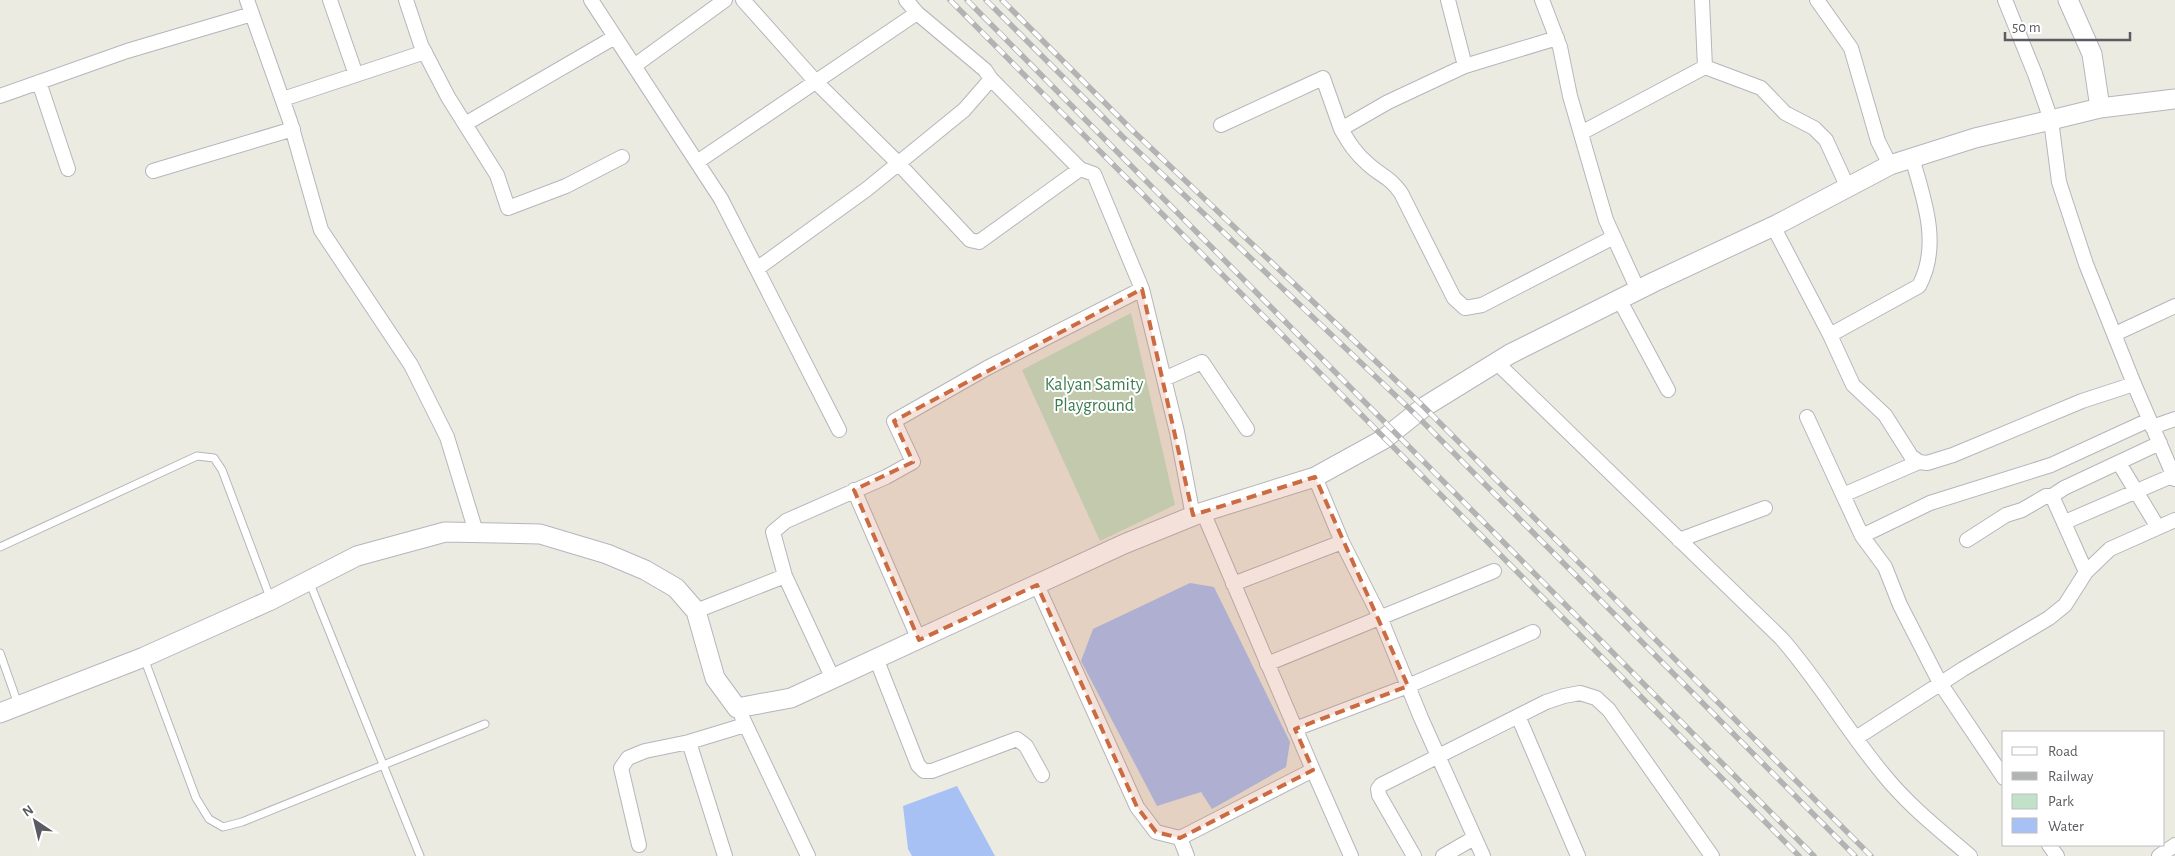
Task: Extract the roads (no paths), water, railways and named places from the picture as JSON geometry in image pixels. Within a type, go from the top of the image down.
[{"type":"street","points":[[247,0],[293,129],[321,230],[411,365],[447,437],[476,532]]},
{"type":"street","points":[[330,0],[356,75]]},
{"type":"street","points":[[406,0],[425,52],[448,97],[497,175],[508,208],[566,186],[622,156]]},
{"type":"street","points":[[591,0],[721,199],[758,268],[839,430]]},
{"type":"street","points":[[634,66],[725,0]]},
{"type":"street","points":[[744,0],[816,82],[898,163],[961,233],[970,240],[979,242],[1080,169]]},
{"type":"street","points":[[906,0],[917,13],[985,70],[991,79],[1080,169],[1094,174],[1142,289],[1198,514],[1233,584],[1351,856]]},
{"type":"street","points":[[1448,0],[1465,66]]},
{"type":"street","points":[[1542,0],[1557,38],[1581,134],[1606,220],[1638,290]]},
{"type":"street","points":[[1702,0],[1705,67]]},
{"type":"street","points":[[1817,0],[1851,48],[1878,141],[1890,165]]},
{"type":"street","points":[[2005,0],[2035,74],[2051,120],[2059,182],[2086,264],[2174,477],[2136,490],[2065,522]]},
{"type":"street","points":[[2068,0],[2092,54],[2100,108]]},
{"type":"street","points":[[697,162],[917,13]]},
{"type":"street","points":[[0,96],[127,51],[252,14]]},
{"type":"street","points":[[465,124],[615,37]]},
{"type":"street","points":[[1340,129],[1388,102],[1465,66],[1557,38]]},
{"type":"street","points":[[283,100],[425,52]]},
{"type":"street","points":[[1581,134],[1705,67],[1761,88],[1785,112],[1814,128],[1826,140],[1848,188]]},
{"type":"street","points":[[1221,125],[1323,78],[1340,129],[1353,150],[1369,166],[1392,180],[1454,298],[1465,308],[1482,305],[1614,236]]},
{"type":"street","points":[[758,268],[868,189],[964,110],[991,79]]},
{"type":"street","points":[[39,82],[68,170]]},
{"type":"street","points":[[639,845],[621,768],[628,758],[645,751],[689,742],[741,716],[791,698],[1124,544],[1198,514],[1315,477],[1384,439],[1424,407],[1496,362],[1638,290],[1774,226],[1890,165],[1976,138],[2100,108],[2175,99]]},
{"type":"street","points":[[153,171],[293,129]]},
{"type":"street","points":[[1830,335],[1919,286],[1925,274],[1930,239],[1925,203],[1912,158]]},
{"type":"street","points":[[1774,226],[1830,335],[1852,385],[1885,415],[1911,456],[1919,462],[1927,463],[1952,455],[2074,404],[2134,384]]},
{"type":"street","points":[[833,679],[785,576],[773,532],[786,521],[886,477],[913,462],[894,420],[987,368],[1142,289]]},
{"type":"street","points":[[1620,299],[1668,390]]},
{"type":"street","points":[[2115,334],[2175,306]]},
{"type":"street","points":[[1164,379],[1202,362],[1246,429]]},
{"type":"street","points":[[1496,362],[1781,638],[1821,686],[1884,775],[1908,802],[1970,856]]},
{"type":"street","points":[[1807,417],[1862,536],[1885,567],[1900,605],[1940,683],[2002,775]]},
{"type":"street","points":[[1862,536],[1930,503],[2051,465],[2151,423],[2175,419]]},
{"type":"street","points":[[1967,540],[2006,515],[2022,510],[2046,496],[2052,496],[2064,488],[2160,443]]},
{"type":"street","points":[[1843,495],[1919,462]]},
{"type":"street","points":[[2119,463],[2157,526]]},
{"type":"street","points":[[1315,477],[1342,542],[1380,617],[1408,686],[1483,856]]},
{"type":"street","points":[[854,490],[919,640]]},
{"type":"street","points":[[2052,496],[2086,572]]},
{"type":"street","points":[[1679,540],[1765,508]]},
{"type":"street","points":[[1856,738],[1940,683],[2049,618],[2065,605],[2086,572],[2110,549],[2157,526],[2175,520]]},
{"type":"street","points":[[0,713],[144,657],[271,600],[357,556],[445,532],[540,534],[584,545],[645,570],[676,588],[696,611],[715,678],[741,716],[808,856]]},
{"type":"street","points":[[1233,584],[1342,542]]},
{"type":"street","points":[[1267,664],[1494,571]]},
{"type":"street","points":[[696,611],[785,576]]},
{"type":"street","points":[[1037,585],[1137,806],[1156,832],[1180,838],[1313,770]]},
{"type":"street","points":[[1295,729],[1408,686],[1533,632]]},
{"type":"street","points":[[876,658],[918,765],[924,771],[932,771],[1017,739],[1026,746],[1042,774]]},
{"type":"street","points":[[1412,856],[1378,795],[1378,789],[1381,785],[1518,716],[1564,696],[1580,693],[1596,698],[1609,710],[1712,856]]},
{"type":"street","points":[[1518,716],[1578,856]]},
{"type":"street","points":[[689,742],[725,856]]},
{"type":"street","points":[[1180,838],[1188,856]]},
{"type":"street","points":[[1443,856],[1474,838]]},
{"type":"street","points":[[2159,856],[2175,845]]},
{"type":"lane","points":[[0,547],[197,456],[214,458],[222,470],[271,600]]},
{"type":"lane","points":[[309,580],[346,677],[420,856]]},
{"type":"lane","points":[[0,653],[18,705]]},
{"type":"lane","points":[[144,657],[196,798],[209,819],[223,827],[242,822],[485,724]]},
{"type":"water","points":[[1190,583],[1214,587],[1290,742],[1286,767],[1212,809],[1201,792],[1157,806],[1081,661],[1093,629]]},
{"type":"water","points":[[957,786],[995,856],[912,856],[908,849],[903,806]]},
{"type":"railway","points":[[950,0],[1799,856]]},
{"type":"railway","points":[[967,0],[1814,856]]},
{"type":"railway","points":[[986,0],[1123,137],[1415,414],[1855,856]]},
{"type":"railway","points":[[1002,0],[1132,130],[1424,407],[1871,856]]},
{"type":"park label","name":"Kalyan Samity Playground","points":[[1094,395]]}]
